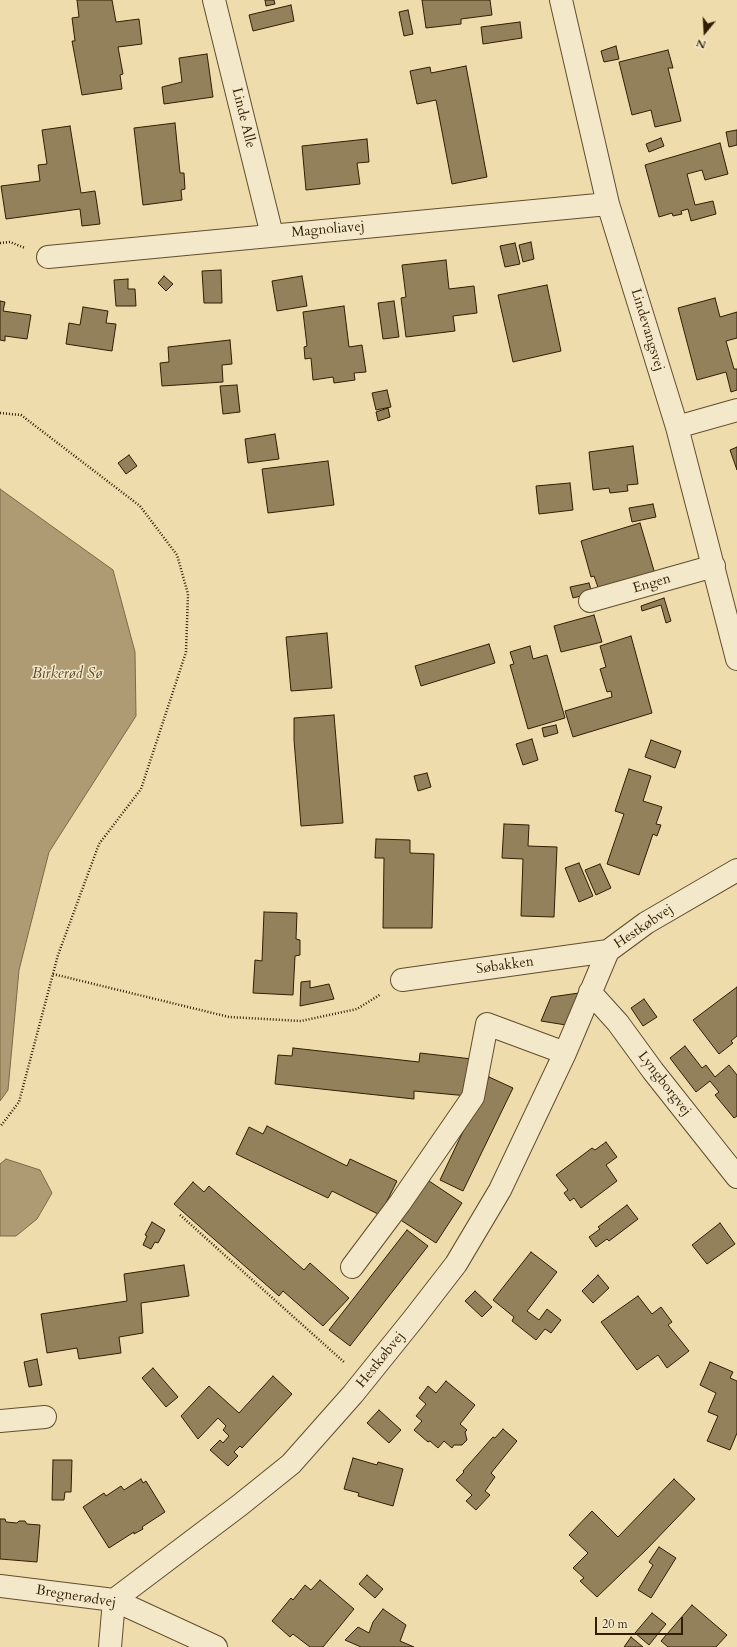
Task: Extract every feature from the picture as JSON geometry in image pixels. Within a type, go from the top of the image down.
[{"type":"street","name":"Linde Alle","points":[[214,0],[272,235]]},
{"type":"street","name":"Lindevangsvej","points":[[561,0],[608,204],[677,427],[737,659]]},
{"type":"street","name":"Magnoliavej","points":[[48,257],[608,204]]},
{"type":"street","points":[[677,427],[737,410]]},
{"type":"street","name":"Engen","points":[[590,601],[714,566]]},
{"type":"street","name":"Hestkøbvej","points":[[114,1600],[240,1505],[291,1464],[364,1380],[416,1317],[456,1264],[500,1190],[565,1053],[608,952],[646,923],[736,868]]},
{"type":"street","name":"Søbakken","points":[[402,980],[608,952]]},
{"type":"street","name":"Lyngborgvej","points":[[590,992],[618,1023],[653,1071],[737,1178]]},
{"type":"street","points":[[352,1267],[400,1203],[473,1097],[486,1024],[565,1053]]},
{"type":"street","points":[[0,1421],[45,1417]]},
{"type":"street","name":"Bregnerødvej","points":[[0,1586],[114,1600],[216,1647]]},
{"type":"street","points":[[110,1647],[114,1600]]},
{"type":"path","points":[[0,414],[21,415],[140,506],[177,555],[188,594],[186,652],[141,789],[99,844],[52,974],[19,1102],[0,1128]]},
{"type":"path","points":[[52,974],[229,1017],[301,1021],[357,1009],[402,980]]},
{"type":"path","points":[[180,1215],[364,1380]]},
{"type":"water","name":"Birkerød Sø","points":[[0,489],[113,570],[135,652],[136,716],[49,852],[19,970],[8,1090],[0,1101]]},
{"type":"water","points":[[6,1159],[40,1170],[52,1193],[37,1219],[16,1236],[0,1236],[0,1164]]},
{"type":"building","points":[[77,0],[112,0],[116,22],[139,19],[142,44],[118,47],[123,74],[120,75],[122,89],[82,95],[72,41],[75,41],[72,18],[79,17]]},
{"type":"building","points":[[265,0],[274,0],[275,4],[266,6]]},
{"type":"building","points":[[422,0],[490,0],[492,15],[461,19],[461,24],[426,28]]},
{"type":"building","points":[[291,5],[294,21],[253,31],[249,15]]},
{"type":"building","points":[[408,10],[413,34],[404,36],[399,12]]},
{"type":"building","points":[[520,22],[522,38],[483,44],[481,27]]},
{"type":"building","points":[[616,46],[619,59],[604,62],[601,51]]},
{"type":"building","points":[[668,50],[673,68],[668,68],[681,121],[655,127],[651,110],[632,115],[619,62]]},
{"type":"building","points":[[207,54],[213,97],[164,104],[162,87],[182,82],[179,58]]},
{"type":"building","points":[[466,66],[487,177],[452,184],[436,100],[417,104],[410,71],[430,67],[431,73]]},
{"type":"building","points":[[175,123],[180,173],[184,173],[185,189],[181,190],[182,200],[143,205],[134,128]]},
{"type":"building","points":[[70,126],[81,193],[95,191],[100,224],[82,226],[80,209],[6,219],[1,186],[40,181],[38,165],[47,164],[42,130]]},
{"type":"building","points":[[737,130],[737,145],[729,147],[726,132]]},
{"type":"building","points":[[661,138],[664,146],[649,152],[646,144]]},
{"type":"building","points":[[367,139],[369,162],[357,163],[360,184],[306,190],[302,146]]},
{"type":"building","points":[[720,143],[728,174],[705,180],[702,170],[687,174],[695,205],[713,201],[716,214],[691,221],[688,209],[681,211],[682,214],[673,216],[672,213],[659,217],[645,165]]},
{"type":"building","points":[[531,242],[534,259],[523,262],[519,245]]},
{"type":"building","points":[[515,243],[520,264],[505,267],[500,246]]},
{"type":"building","points":[[446,260],[449,289],[474,286],[477,313],[453,316],[455,331],[406,337],[401,298],[406,297],[402,265]]},
{"type":"building","points":[[221,270],[222,303],[204,303],[202,271]]},
{"type":"building","points":[[164,276],[173,284],[166,291],[158,283]]},
{"type":"building","points":[[302,276],[307,306],[277,311],[272,281]]},
{"type":"building","points":[[128,279],[128,289],[135,289],[136,306],[116,306],[114,280]]},
{"type":"building","points":[[547,285],[561,351],[513,362],[498,295]]},
{"type":"building","points":[[715,298],[720,317],[737,312],[737,338],[726,341],[734,369],[737,369],[737,390],[731,392],[726,372],[697,380],[678,308]]},
{"type":"building","points":[[0,301],[5,302],[3,311],[31,315],[27,339],[5,336],[5,341],[0,340]]},
{"type":"building","points":[[394,301],[399,337],[383,339],[378,303]]},
{"type":"building","points":[[344,306],[349,347],[362,345],[366,372],[354,373],[355,380],[334,383],[333,377],[313,380],[311,358],[305,359],[304,347],[307,346],[303,312]]},
{"type":"building","points":[[83,307],[108,311],[106,323],[116,324],[112,351],[66,344],[69,323],[80,325]]},
{"type":"building","points":[[230,340],[232,364],[222,365],[223,382],[162,386],[160,363],[169,362],[168,347]]},
{"type":"building","points":[[237,385],[240,412],[223,414],[220,386]]},
{"type":"building","points":[[387,390],[391,407],[376,410],[372,393]]},
{"type":"building","points":[[388,408],[390,417],[378,421],[376,412]]},
{"type":"building","points":[[275,434],[279,459],[248,463],[245,439]]},
{"type":"building","points":[[633,446],[638,484],[627,485],[628,491],[610,493],[609,488],[593,490],[589,452]]},
{"type":"building","points":[[737,447],[737,470],[730,450]]},
{"type":"building","points":[[129,455],[137,466],[126,474],[118,463]]},
{"type":"building","points":[[328,461],[334,505],[268,513],[262,469]]},
{"type":"building","points":[[570,483],[573,510],[539,514],[536,486]]},
{"type":"building","points":[[653,504],[656,517],[632,522],[629,508]]},
{"type":"building","points":[[640,523],[655,574],[599,590],[594,576],[591,577],[581,541]]},
{"type":"building","points":[[589,583],[592,593],[573,598],[570,587]]},
{"type":"building","points":[[664,598],[671,621],[666,623],[661,605],[642,611],[641,606]]},
{"type":"building","points":[[594,615],[602,642],[561,652],[554,626]]},
{"type":"building","points":[[327,633],[332,688],[291,691],[286,637]]},
{"type":"building","points":[[631,636],[652,713],[573,737],[565,711],[612,697],[611,691],[607,692],[600,669],[606,667],[600,646]]},
{"type":"building","points":[[489,644],[495,663],[421,686],[415,666]]},
{"type":"building","points":[[530,646],[533,659],[547,655],[565,718],[528,729],[510,665],[514,664],[510,652]]},
{"type":"building","points":[[334,715],[343,823],[301,826],[294,740],[294,718]]},
{"type":"building","points":[[556,725],[558,733],[544,737],[542,728]]},
{"type":"building","points":[[532,739],[538,760],[523,765],[516,744]]},
{"type":"building","points":[[651,740],[681,751],[675,768],[645,757]]},
{"type":"building","points":[[629,769],[651,776],[643,801],[662,807],[656,824],[661,825],[657,836],[653,834],[639,875],[607,864],[624,814],[615,811]]},
{"type":"building","points":[[427,773],[431,787],[418,791],[414,776]]},
{"type":"building","points":[[504,824],[529,825],[528,846],[557,847],[554,917],[521,916],[523,859],[502,858]]},
{"type":"building","points":[[376,839],[410,840],[410,853],[434,854],[432,928],[383,928],[384,858],[375,858]]},
{"type":"building","points":[[579,863],[593,896],[579,902],[565,868]]},
{"type":"building","points":[[600,864],[611,888],[596,895],[585,870]]},
{"type":"building","points":[[264,912],[297,913],[296,939],[300,940],[300,955],[295,956],[293,995],[253,993],[255,960],[262,961]]},
{"type":"building","points":[[310,981],[310,988],[329,984],[334,999],[300,1006],[301,982]]},
{"type":"building","points":[[737,987],[737,1036],[731,1041],[733,1043],[719,1054],[693,1020]]},
{"type":"building","points":[[579,993],[566,1025],[541,1021],[551,997]]},
{"type":"building","points":[[644,999],[657,1017],[643,1026],[631,1008]]},
{"type":"building","points":[[685,1046],[702,1068],[706,1065],[715,1077],[729,1065],[737,1075],[737,1116],[734,1118],[715,1095],[719,1092],[710,1081],[696,1092],[670,1058]]},
{"type":"building","points":[[293,1048],[419,1062],[420,1053],[472,1059],[468,1096],[414,1091],[414,1099],[275,1084],[278,1055],[292,1056]]},
{"type":"building","points":[[489,1077],[513,1088],[463,1191],[440,1180]]},
{"type":"building","points":[[267,1126],[347,1166],[350,1159],[397,1181],[380,1215],[332,1191],[328,1198],[236,1154],[249,1127],[263,1134]]},
{"type":"building","points":[[606,1142],[617,1157],[606,1165],[617,1181],[581,1208],[574,1198],[570,1201],[564,1193],[568,1190],[556,1175],[592,1148],[595,1150]]},
{"type":"building","points":[[423,1177],[462,1203],[436,1243],[396,1217]]},
{"type":"building","points":[[193,1182],[204,1192],[209,1186],[304,1270],[310,1263],[349,1298],[323,1326],[283,1291],[279,1296],[174,1204]]},
{"type":"building","points":[[627,1205],[638,1219],[609,1241],[607,1239],[596,1247],[589,1237],[600,1229],[598,1227]]},
{"type":"building","points":[[152,1222],[165,1230],[158,1243],[155,1242],[151,1249],[143,1245],[147,1236],[145,1235]]},
{"type":"building","points":[[720,1223],[735,1244],[707,1264],[692,1245]]},
{"type":"building","points":[[407,1230],[428,1246],[350,1346],[329,1330]]},
{"type":"building","points":[[531,1252],[557,1272],[527,1311],[539,1320],[547,1309],[561,1320],[551,1333],[545,1329],[536,1340],[512,1321],[514,1317],[493,1300]]},
{"type":"building","points":[[184,1265],[189,1296],[141,1303],[143,1333],[119,1337],[121,1353],[79,1359],[77,1348],[47,1353],[41,1314],[127,1301],[124,1274]]},
{"type":"building","points":[[598,1275],[609,1288],[593,1303],[582,1291]]},
{"type":"building","points":[[475,1291],[492,1307],[482,1317],[465,1301]]},
{"type":"building","points":[[638,1296],[652,1314],[661,1307],[672,1322],[668,1325],[689,1351],[667,1368],[658,1355],[637,1370],[601,1322]]},
{"type":"building","points":[[37,1359],[42,1385],[29,1387],[24,1362]]},
{"type":"building","points":[[710,1362],[733,1372],[730,1378],[737,1381],[737,1433],[730,1450],[707,1441],[718,1416],[708,1412],[716,1393],[700,1385]]},
{"type":"building","points":[[153,1368],[178,1397],[166,1407],[142,1378]]},
{"type":"building","points":[[273,1376],[292,1394],[242,1448],[240,1446],[234,1452],[238,1456],[228,1466],[210,1450],[220,1440],[223,1443],[229,1436],[223,1430],[226,1426],[218,1418],[198,1439],[181,1416],[209,1386],[239,1413]]},
{"type":"building","points":[[446,1381],[475,1405],[460,1424],[467,1430],[465,1432],[467,1440],[462,1445],[454,1445],[452,1448],[444,1441],[438,1448],[414,1430],[422,1421],[416,1416],[426,1404],[419,1398],[428,1386],[436,1393]]},
{"type":"building","points":[[379,1410],[401,1430],[389,1443],[367,1423]]},
{"type":"building","points":[[503,1429],[517,1441],[491,1473],[495,1477],[485,1491],[490,1495],[476,1510],[466,1501],[472,1495],[456,1480],[493,1437],[495,1438]]},
{"type":"building","points":[[353,1458],[377,1465],[378,1462],[403,1469],[393,1506],[358,1496],[359,1493],[344,1489]]},
{"type":"building","points":[[53,1460],[72,1460],[71,1492],[65,1492],[64,1500],[52,1500]]},
{"type":"building","points":[[141,1479],[143,1483],[146,1481],[165,1512],[142,1527],[143,1529],[134,1534],[134,1532],[109,1548],[83,1507],[104,1493],[106,1496],[121,1486],[124,1490]]},
{"type":"building","points":[[674,1479],[695,1499],[646,1550],[597,1597],[580,1581],[584,1578],[573,1568],[588,1553],[569,1535],[592,1511],[618,1537]]},
{"type":"building","points":[[0,1519],[5,1519],[6,1522],[17,1523],[19,1521],[25,1521],[27,1524],[40,1525],[37,1562],[0,1559]]},
{"type":"building","points":[[659,1547],[676,1558],[651,1598],[638,1590],[653,1565],[649,1562]]},
{"type":"building","points":[[367,1575],[383,1589],[375,1598],[359,1584]]},
{"type":"building","points":[[320,1580],[354,1609],[323,1647],[310,1647],[293,1634],[290,1637],[272,1621],[291,1598],[293,1600],[305,1585],[311,1590]]},
{"type":"building","points":[[692,1605],[727,1635],[716,1647],[668,1647],[661,1641]]},
{"type":"building","points":[[383,1609],[406,1625],[400,1641],[414,1647],[361,1647],[345,1640],[358,1627],[369,1633],[373,1622]]},
{"type":"building","points":[[652,1613],[666,1624],[649,1645],[635,1633]]},
{"type":"building","points":[[631,1637],[643,1647],[624,1647]]}]
